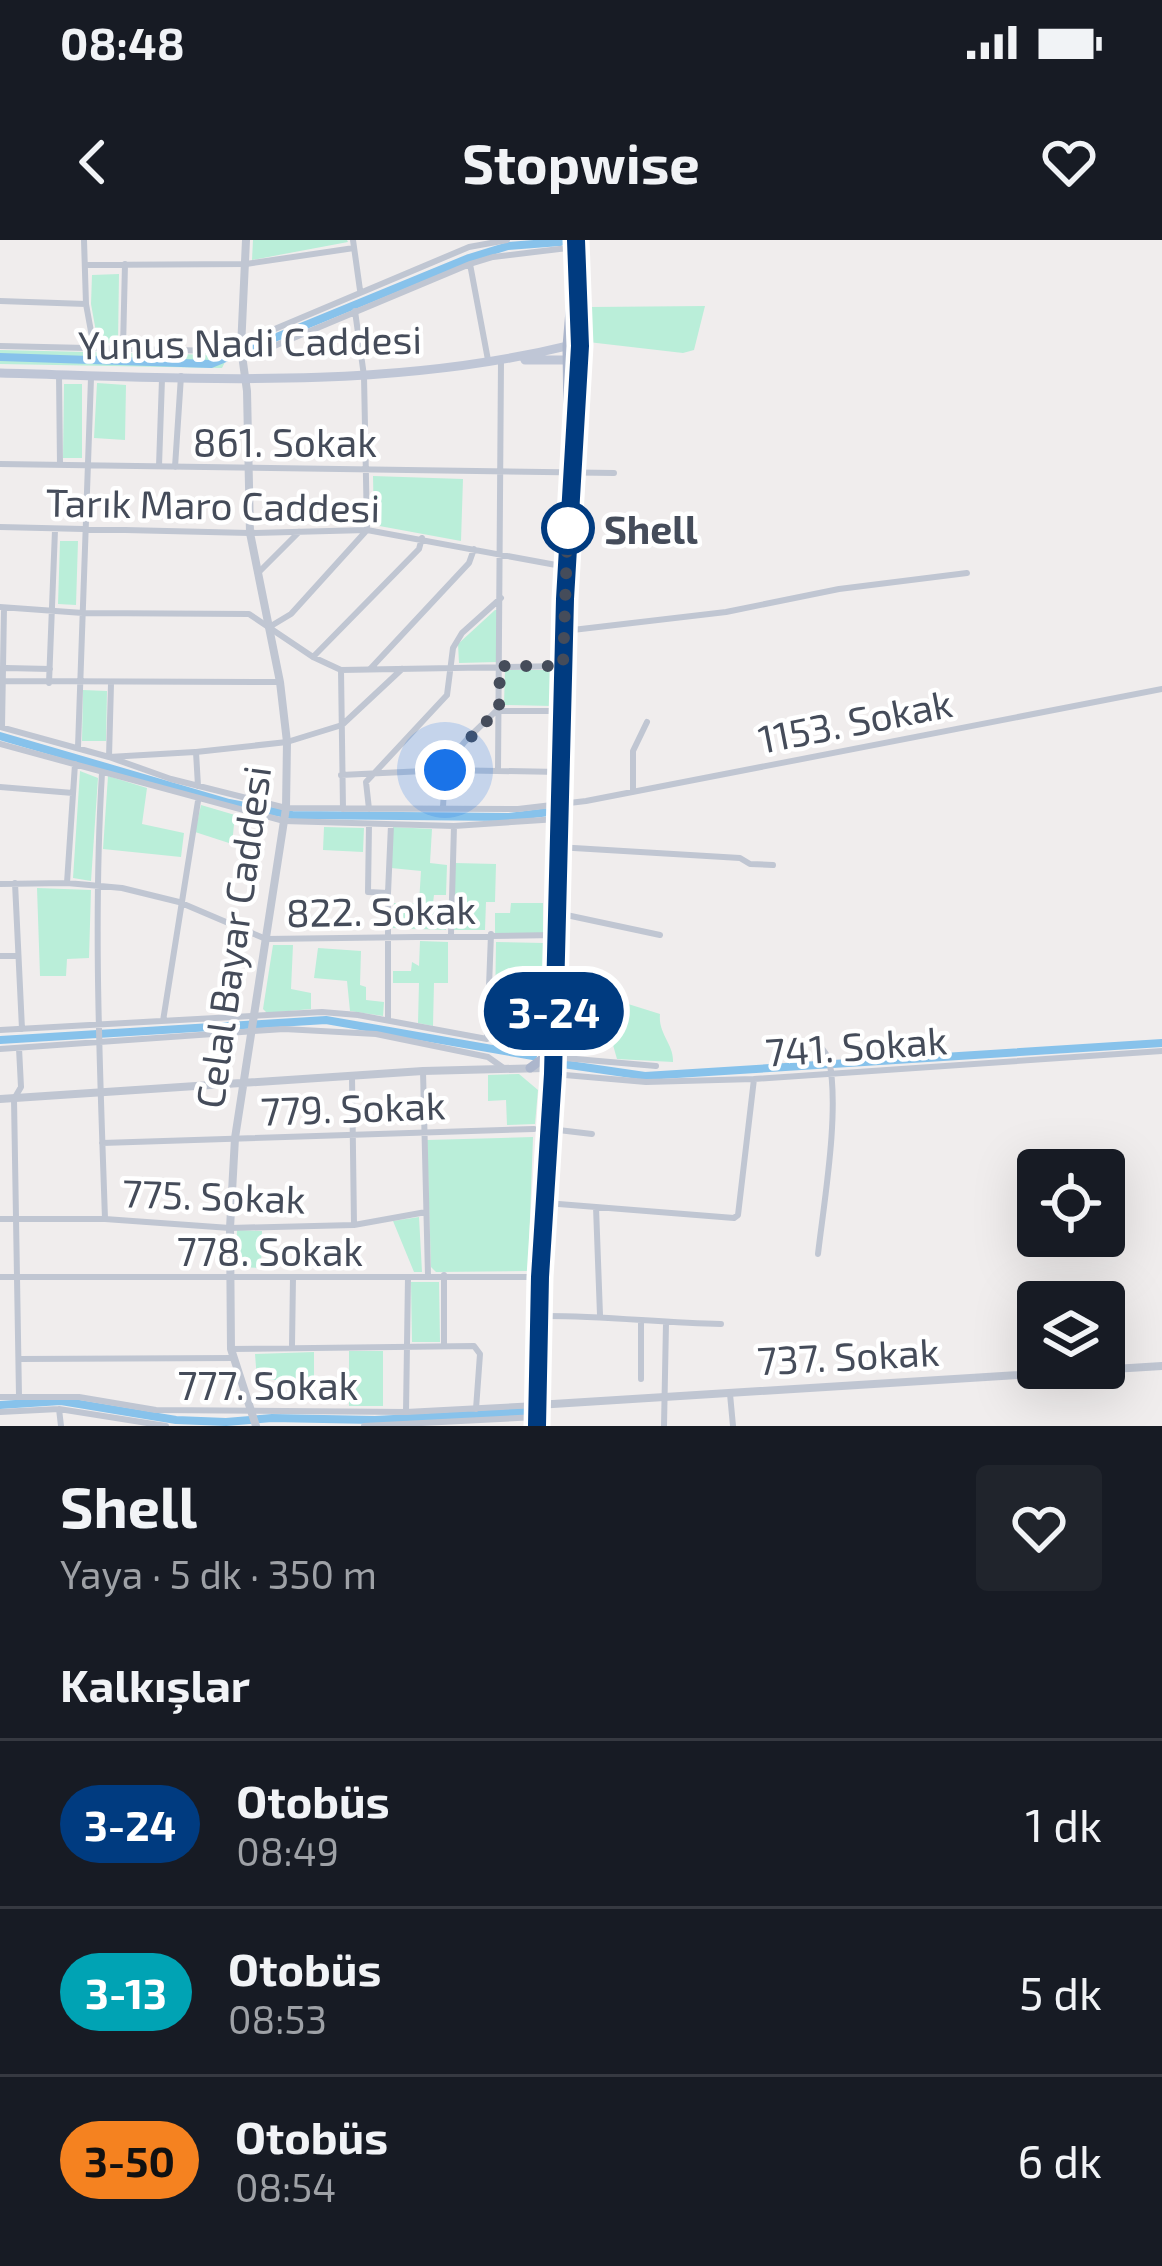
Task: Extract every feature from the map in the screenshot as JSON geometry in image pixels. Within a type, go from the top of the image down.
[{"type":"main road","points":[[537,1416],[570,474],[573,360],[567,346],[576,243]]},
{"type":"main road","points":[[570,474],[567,384],[580,346],[576,243]]},
{"type":"main road","points":[[567,384],[548,355],[568,325]]},
{"type":"main road","points":[[567,346],[580,346]]},
{"type":"main road","name":"Yunus Nadi Caddesi","points":[[0,373],[364,376],[548,355],[567,346]]},
{"type":"main road","name":"Yunus Nadi Caddesi","points":[[548,355],[573,360]]},
{"type":"main road","points":[[554,935],[556,898]]},
{"type":"main road","points":[[530,1067],[549,1066]]},
{"type":"main road","points":[[541,1252],[547,1203],[549,1066]]},
{"type":"street","points":[[85,240],[86,304],[94,348]]},
{"type":"street","name":"Celal Bayar Caddesi","points":[[246,240],[242,353],[250,533],[287,742],[286,808],[235,1138],[230,1228],[233,1353],[256,1426]]},
{"type":"street","points":[[242,353],[251,339],[468,243],[508,240]]},
{"type":"street","points":[[0,346],[242,353],[493,256],[576,243]]},
{"type":"street","points":[[85,265],[246,264],[353,244],[360,290]]},
{"type":"street","points":[[123,348],[125,264]]},
{"type":"street","points":[[470,264],[488,362]]},
{"type":"street","points":[[0,301],[86,304]]},
{"type":"street","points":[[269,627],[291,614],[367,530],[364,376],[356,311]]},
{"type":"street","points":[[498,771],[501,361]]},
{"type":"street","points":[[59,374],[60,465]]},
{"type":"street","points":[[78,747],[92,374]]},
{"type":"street","points":[[160,466],[162,376]]},
{"type":"street","points":[[175,467],[181,376]]},
{"type":"street","name":"861. Sokak","points":[[0,464],[614,473]]},
{"type":"street","name":"Tarık Maro Caddesi","points":[[0,527],[250,533],[367,530],[567,567]]},
{"type":"street","points":[[50,682],[55,529]]},
{"type":"street","points":[[256,575],[302,529]]},
{"type":"street","points":[[313,657],[419,549],[422,538]]},
{"type":"street","points":[[370,669],[469,563],[474,549]]},
{"type":"street","points":[[564,631],[726,612],[838,589],[967,573]]},
{"type":"street","points":[[369,808],[366,782],[447,695],[453,647],[501,598]]},
{"type":"street","points":[[1,727],[5,681],[2,608],[249,614],[340,670],[563,666]]},
{"type":"street","points":[[111,684],[109,757],[287,742],[342,725],[405,667]]},
{"type":"street","points":[[5,668],[50,669]]},
{"type":"street","points":[[340,670],[343,808]]},
{"type":"street","points":[[5,681],[280,682]]},
{"type":"street","name":"1153. Sokak","points":[[1,727],[286,808],[518,809],[633,792],[1162,689]]},
{"type":"street","points":[[443,807],[445,770],[454,754],[499,709],[561,711]]},
{"type":"street","points":[[633,792],[633,752],[647,722]]},
{"type":"street","points":[[0,744],[284,821],[454,826],[558,819]]},
{"type":"street","points":[[196,752],[198,786]]},
{"type":"street","points":[[68,883],[75,764]]},
{"type":"street","points":[[103,772],[95,955],[105,1219]]},
{"type":"street","points":[[340,775],[560,772]]},
{"type":"street","points":[[0,787],[73,793]]},
{"type":"street","points":[[163,1021],[198,800]]},
{"type":"street","points":[[369,824],[368,892],[388,893]]},
{"type":"street","points":[[388,1020],[391,824]]},
{"type":"street","points":[[451,934],[454,826]]},
{"type":"street","points":[[557,847],[740,858],[750,864],[773,865]]},
{"type":"street","name":"822. Sokak","points":[[0,884],[95,884],[179,902],[266,939],[554,935]]},
{"type":"street","points":[[15,884],[22,1029]]},
{"type":"street","points":[[557,913],[660,935]]},
{"type":"street","points":[[0,1030],[343,1012],[488,1039],[491,934]]},
{"type":"street","points":[[0,956],[17,956]]},
{"type":"street","name":"779. Sokak","points":[[0,1049],[251,1031],[340,1030],[488,1057],[505,1069]]},
{"type":"street","points":[[812,1037],[828,1054],[830,1075],[830,1153],[818,1254]]},
{"type":"street","points":[[19,1048],[20,1087],[14,1099],[19,1396]]},
{"type":"street","name":"741. Sokak","points":[[549,1066],[587,1077],[646,1082],[830,1075],[1162,1051]]},
{"type":"street","points":[[0,1099],[423,1071],[656,1066]]},
{"type":"street","points":[[505,1069],[530,1067]]},
{"type":"street","points":[[423,1071],[428,1276]]},
{"type":"street","points":[[352,1077],[354,1225]]},
{"type":"street","points":[[547,1203],[738,1215],[754,1079]]},
{"type":"street","name":"779. Sokak","points":[[102,1143],[534,1129]]},
{"type":"street","points":[[550,1129],[592,1134]]},
{"type":"street","points":[[596,1207],[600,1315]]},
{"type":"street","name":"775. Sokak","points":[[0,1220],[105,1219],[230,1228],[354,1225],[426,1212]]},
{"type":"street","points":[[444,1275],[444,1346]]},
{"type":"street","name":"778. Sokak","points":[[0,1277],[540,1277]]},
{"type":"street","points":[[292,1346],[293,1277]]},
{"type":"street","points":[[406,1412],[408,1277]]},
{"type":"street","points":[[538,1316],[600,1315],[641,1322],[721,1324]]},
{"type":"street","points":[[641,1322],[641,1379]]},
{"type":"street","points":[[664,1426],[666,1323]]},
{"type":"street","points":[[20,1359],[233,1353],[292,1346],[474,1346],[480,1354],[476,1409]]},
{"type":"street","name":"737. Sokak","points":[[537,1416],[730,1392],[1162,1366]]},
{"type":"street","points":[[730,1392],[733,1426]]},
{"type":"street","name":"777. Sokak","points":[[0,1397],[79,1396],[156,1410],[476,1409],[537,1416]]},
{"type":"street","points":[[0,1412],[59,1408],[166,1426]]},
{"type":"street","points":[[59,1408],[61,1426]]},
{"type":"street","points":[[155,1425],[156,1410]]},
{"type":"street","points":[[364,1426],[537,1416]]},
{"type":"green space","points":[[253,240],[347,240],[348,242],[252,260]]},
{"type":"green space","points":[[119,274],[118,343],[98,343],[92,275]]},
{"type":"green space","points":[[705,306],[694,350],[683,353],[588,342],[591,307]]},
{"type":"green space","points":[[0,350],[218,355],[225,362],[222,368],[0,364]]},
{"type":"green space","points":[[97,383],[126,385],[125,440],[94,438]]},
{"type":"green space","points":[[64,384],[82,384],[82,458],[63,458]]},
{"type":"green space","points":[[373,476],[463,479],[461,541],[374,525]]},
{"type":"green space","points":[[60,541],[78,541],[76,605],[58,604]]},
{"type":"green space","points":[[499,610],[497,662],[459,663],[458,644]]},
{"type":"green space","points":[[505,670],[554,670],[552,706],[504,705]]},
{"type":"green space","points":[[83,690],[107,691],[106,741],[82,741]]},
{"type":"green space","points":[[80,771],[98,778],[91,881],[73,878]]},
{"type":"green space","points":[[108,776],[147,788],[142,824],[184,833],[181,857],[103,849]]},
{"type":"green space","points":[[201,805],[235,815],[232,844],[195,832]]},
{"type":"green space","points":[[324,827],[364,828],[363,852],[323,850]]},
{"type":"green space","points":[[393,827],[432,829],[430,863],[447,865],[446,895],[434,895],[433,903],[447,905],[446,930],[393,928],[394,903],[419,903],[421,871],[391,868]]},
{"type":"green space","points":[[455,863],[496,864],[495,902],[486,902],[485,930],[454,930]]},
{"type":"green space","points":[[37,888],[91,890],[89,958],[67,959],[66,976],[40,976]]},
{"type":"green space","points":[[511,903],[543,903],[543,933],[495,933],[495,913],[510,913]]},
{"type":"green space","points":[[420,941],[448,942],[448,983],[434,983],[433,1026],[418,1023],[419,983],[393,983],[393,971],[411,971],[412,962],[419,966]]},
{"type":"green space","points":[[496,942],[543,943],[542,1011],[495,1010]]},
{"type":"green space","points":[[273,945],[293,945],[291,989],[311,993],[311,1009],[267,1013],[263,1009]]},
{"type":"green space","points":[[318,948],[361,951],[360,985],[366,987],[366,1000],[384,1002],[383,1016],[350,1011],[347,981],[314,978]]},
{"type":"green space","points":[[625,1003],[660,1014],[673,1062],[617,1059],[613,1045]]},
{"type":"green space","points":[[519,1074],[538,1090],[535,1124],[507,1125],[506,1100],[488,1101],[488,1075]]},
{"type":"green space","points":[[533,1137],[528,1271],[436,1272],[431,1267],[427,1140]]},
{"type":"green space","points":[[419,1217],[422,1272],[414,1272],[393,1221]]},
{"type":"green space","points":[[237,1230],[262,1231],[261,1268],[236,1267]]},
{"type":"green space","points":[[411,1282],[439,1282],[440,1342],[412,1342]]},
{"type":"green space","points":[[349,1351],[383,1351],[383,1406],[349,1406]]},
{"type":"green space","points":[[314,1352],[314,1380],[257,1380],[255,1354]]},
{"type":"waterway","points":[[0,357],[211,364],[469,258],[508,246],[560,242]]},
{"type":"waterway","points":[[0,736],[229,803],[292,815],[509,817],[549,812]]},
{"type":"waterway","points":[[0,1040],[326,1020],[533,1056]]},
{"type":"waterway","points":[[563,1064],[645,1076],[1162,1043]]},
{"type":"waterway","points":[[0,1405],[61,1401],[176,1420],[226,1422],[523,1412]]},
{"type":"bus line","name":"3-24","points":[[537,1426],[541,1252],[553,1074],[565,599],[580,346],[576,240]]},
{"type":"place","name":"Shell","points":[[568,528]]},
{"type":"route","points":[[445,770],[454,754],[499,709],[500,666],[563,666],[568,518],[568,528]]}]
